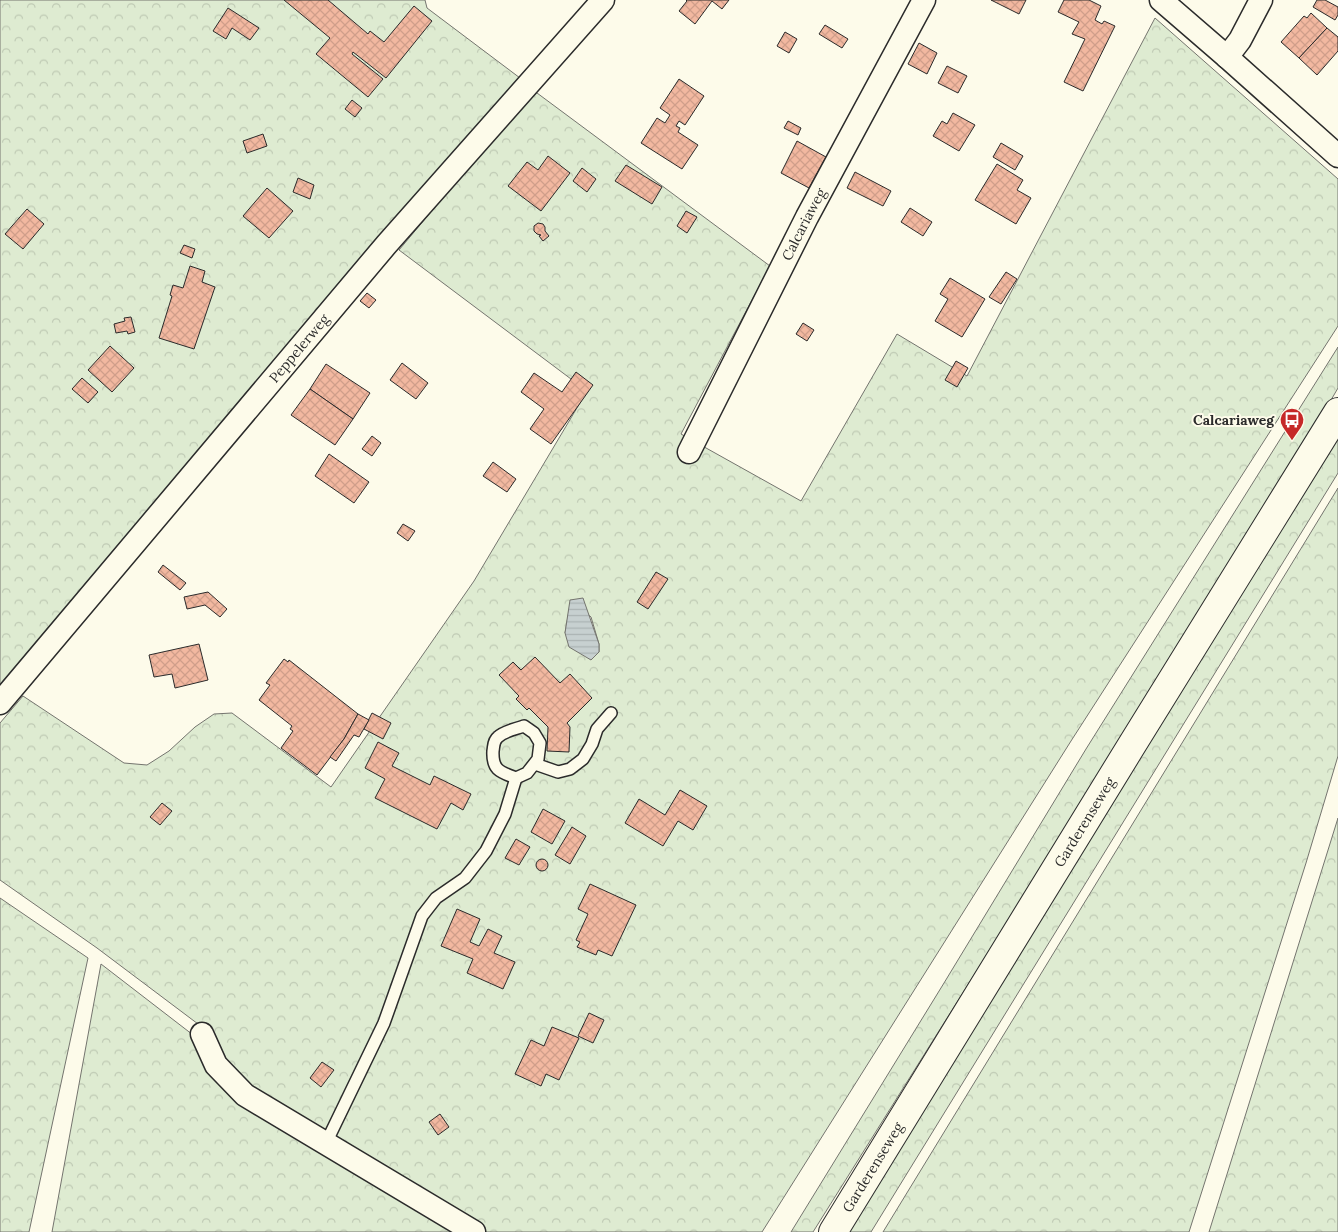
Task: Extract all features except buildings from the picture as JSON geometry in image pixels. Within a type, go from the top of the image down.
[{"type":"main road","name":"Garderenseweg","points":[[833,1232],[1338,412]]},
{"type":"street","name":"Peppelerweg","points":[[0,703],[386,245],[603,0]]},
{"type":"street","name":"Calcariaweg","points":[[689,452],[808,217],[924,0]]},
{"type":"street","points":[[1161,0],[1227,56],[1338,156]]},
{"type":"street","points":[[1227,56],[1240,40],[1261,0]]},
{"type":"street","points":[[202,1034],[216,1065],[245,1094],[474,1232]]},
{"type":"lane","points":[[534,764],[558,772],[570,769],[582,760],[592,744],[597,729],[611,713]]},
{"type":"lane","points":[[524,726],[534,733],[540,743],[538,759],[527,773],[516,778],[505,774],[492,762],[494,741],[499,735],[524,726]]},
{"type":"lane","points":[[326,1143],[384,1023],[422,916],[436,898],[465,878],[486,851],[505,814],[516,778]]},
{"type":"green space","points":[[0,0],[425,0],[427,8],[520,78],[0,686]]},
{"type":"green space","points":[[1155,18],[1338,179],[1338,326],[1071,741],[762,1232],[484,1232],[250,1092],[222,1063],[210,1033],[97,948],[0,880],[0,723],[23,696],[124,763],[147,765],[169,751],[195,727],[214,714],[232,713],[331,787],[474,581],[587,391],[399,250],[533,90],[770,266],[681,434],[801,501],[897,334],[967,376]],"holes":[[[571,600],[591,617],[599,644],[599,652],[565,633]]]},
{"type":"green space","points":[[1338,347],[1338,388],[1288,474],[813,1232],[791,1232],[1086,749]]},
{"type":"green space","points":[[1338,435],[1338,473],[871,1232],[847,1232]]},
{"type":"green space","points":[[1338,488],[1338,756],[1189,1232],[883,1232]]},
{"type":"green space","points":[[1338,818],[1338,1232],[1209,1232]]},
{"type":"green space","points":[[0,898],[88,958],[29,1232],[0,1232]]},
{"type":"green space","points":[[101,964],[197,1038],[210,1070],[459,1232],[52,1232]]},
{"type":"shaded area","points":[[583,598],[599,644],[599,652],[591,660],[569,647],[565,633],[570,600]]},
{"type":"place","name":"Calcariaweg","points":[[1292,441]]}]
